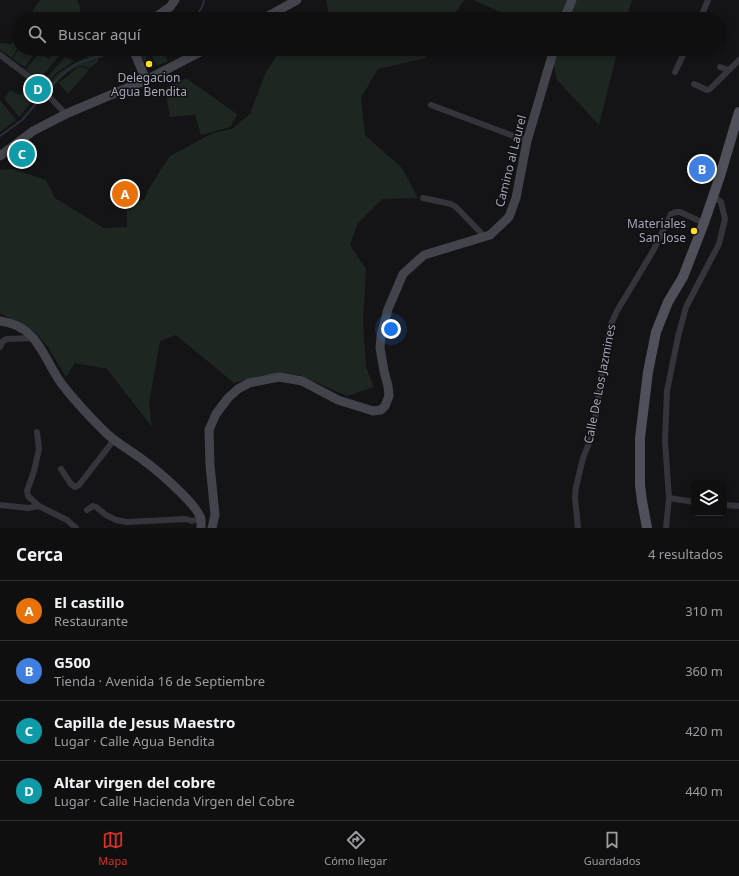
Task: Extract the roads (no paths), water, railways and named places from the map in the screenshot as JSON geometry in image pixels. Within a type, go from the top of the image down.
[{"type":"main road","points":[[163,12],[170,7],[175,0]]},
{"type":"main road","points":[[276,12],[297,0]]},
{"type":"main road","points":[[567,12],[572,0]]},
{"type":"main road","points":[[136,56],[146,80]]},
{"type":"main road","points":[[0,156],[33,131],[68,113],[146,80],[192,56]]},
{"type":"main road","name":"Camino al Laurel","points":[[212,528],[215,515],[210,465],[209,430],[216,414],[228,398],[238,389],[249,383],[279,377],[302,382],[338,400],[373,411],[381,410],[385,406],[389,396],[380,348],[381,336],[388,310],[404,274],[424,255],[490,235],[509,217],[516,198],[527,141],[552,56]]},
{"type":"main road","points":[[647,528],[640,485],[640,438],[648,372],[656,332],[668,302],[683,277],[704,223],[739,112]]},
{"type":"main road","points":[[0,321],[22,328],[34,338],[61,383],[88,415],[114,440],[143,460],[181,493],[194,507],[201,518],[201,528]]},
{"type":"street","points":[[703,12],[708,0]]},
{"type":"street","points":[[0,55],[32,78],[64,112]]},
{"type":"street","points":[[675,72],[683,56]]},
{"type":"street","points":[[694,84],[707,90],[710,89],[739,60]]},
{"type":"street","points":[[720,67],[729,70]]},
{"type":"street","points":[[431,105],[527,141]]},
{"type":"street","points":[[666,528],[669,498],[665,441],[667,391],[686,307],[722,236],[725,219],[721,202],[713,196]]},
{"type":"street","points":[[423,198],[451,204],[456,207],[485,237]]},
{"type":"street","name":"Calle De Los Jazmines","points":[[578,528],[575,498],[576,487],[583,458],[593,433],[609,330],[616,310],[653,251],[672,214],[680,212],[704,223]]},
{"type":"street","points":[[0,347],[3,341],[7,339],[34,338]]},
{"type":"street","points":[[37,432],[39,448],[34,472],[27,491],[28,496],[39,506],[67,520],[76,528]]},
{"type":"street","points":[[61,469],[71,484],[75,487],[79,485],[114,440]]},
{"type":"street","points":[[669,498],[691,502]]},
{"type":"street","points":[[0,505],[28,508],[39,506]]},
{"type":"street","points":[[727,505],[739,506]]},
{"type":"street","points":[[87,510],[93,506],[116,520],[126,522],[186,519],[192,521],[201,518]]},
{"type":"waterway","points":[[199,12],[202,8],[204,0]]},
{"type":"waterway","points":[[0,136],[22,120],[60,76],[76,64],[99,56]]},
{"type":"place","name":"Delegacion Agua Bendita","points":[[149,64]]},
{"type":"place","name":"Altar virgen del cobre","points":[[38,89]]},
{"type":"place","name":"Capilla de Jesus Maestro","points":[[22,154]]},
{"type":"place","name":"G500","points":[[702,169]]},
{"type":"place","name":"El castillo","points":[[125,194]]},
{"type":"place","name":"Materiales San Jose","points":[[694,231]]}]
